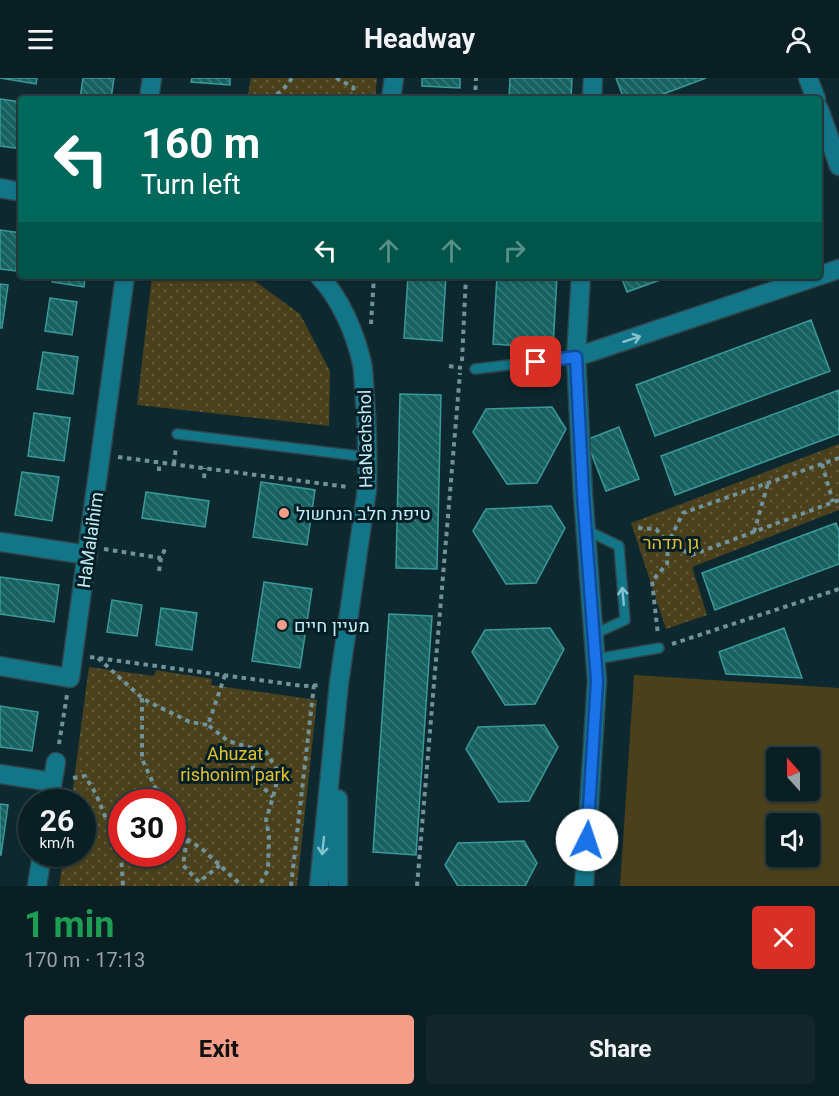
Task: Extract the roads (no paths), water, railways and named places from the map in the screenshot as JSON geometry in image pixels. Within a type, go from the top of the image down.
[{"type":"street","points":[[149,96],[152,78]]},
{"type":"street","points":[[391,96],[393,78]]},
{"type":"street","points":[[592,96],[593,78]]},
{"type":"street","points":[[808,78],[815,96]]},
{"type":"street","points":[[822,118],[839,166]]},
{"type":"street","points":[[0,188],[18,191]]},
{"type":"street","points":[[822,276],[839,270]]},
{"type":"street","name":"HaMalaihim","points":[[0,666],[70,678],[125,279]]},
{"type":"street","name":"HaNachshol","points":[[319,886],[339,683],[367,489],[368,457],[362,366],[356,341],[342,308],[321,279]]},
{"type":"street","points":[[581,279],[576,357],[583,495],[597,681],[584,886]]},
{"type":"street","points":[[576,357],[812,279]]},
{"type":"street","points":[[0,542],[88,551]]},
{"type":"street","name":"HaNachshol","points":[[338,886],[339,683]]},
{"type":"street","points":[[0,774],[54,771],[51,789]]},
{"type":"street","points":[[37,886],[40,867]]},
{"type":"lane","points":[[475,369],[576,357]]},
{"type":"lane","points":[[177,434],[368,457]]},
{"type":"lane","points":[[586,530],[619,546],[625,620],[594,634]]},
{"type":"lane","points":[[596,659],[660,648]]},
{"type":"place","name":"טיפת חלב הנחשול","points":[[284,513]]},
{"type":"place","name":"מעיין חיים","points":[[282,625]]},
{"type":"park label","name":"גן תדהר","points":[[671,542]]},
{"type":"park label","name":"Ahuzat rishonim park","points":[[235,763]]}]
